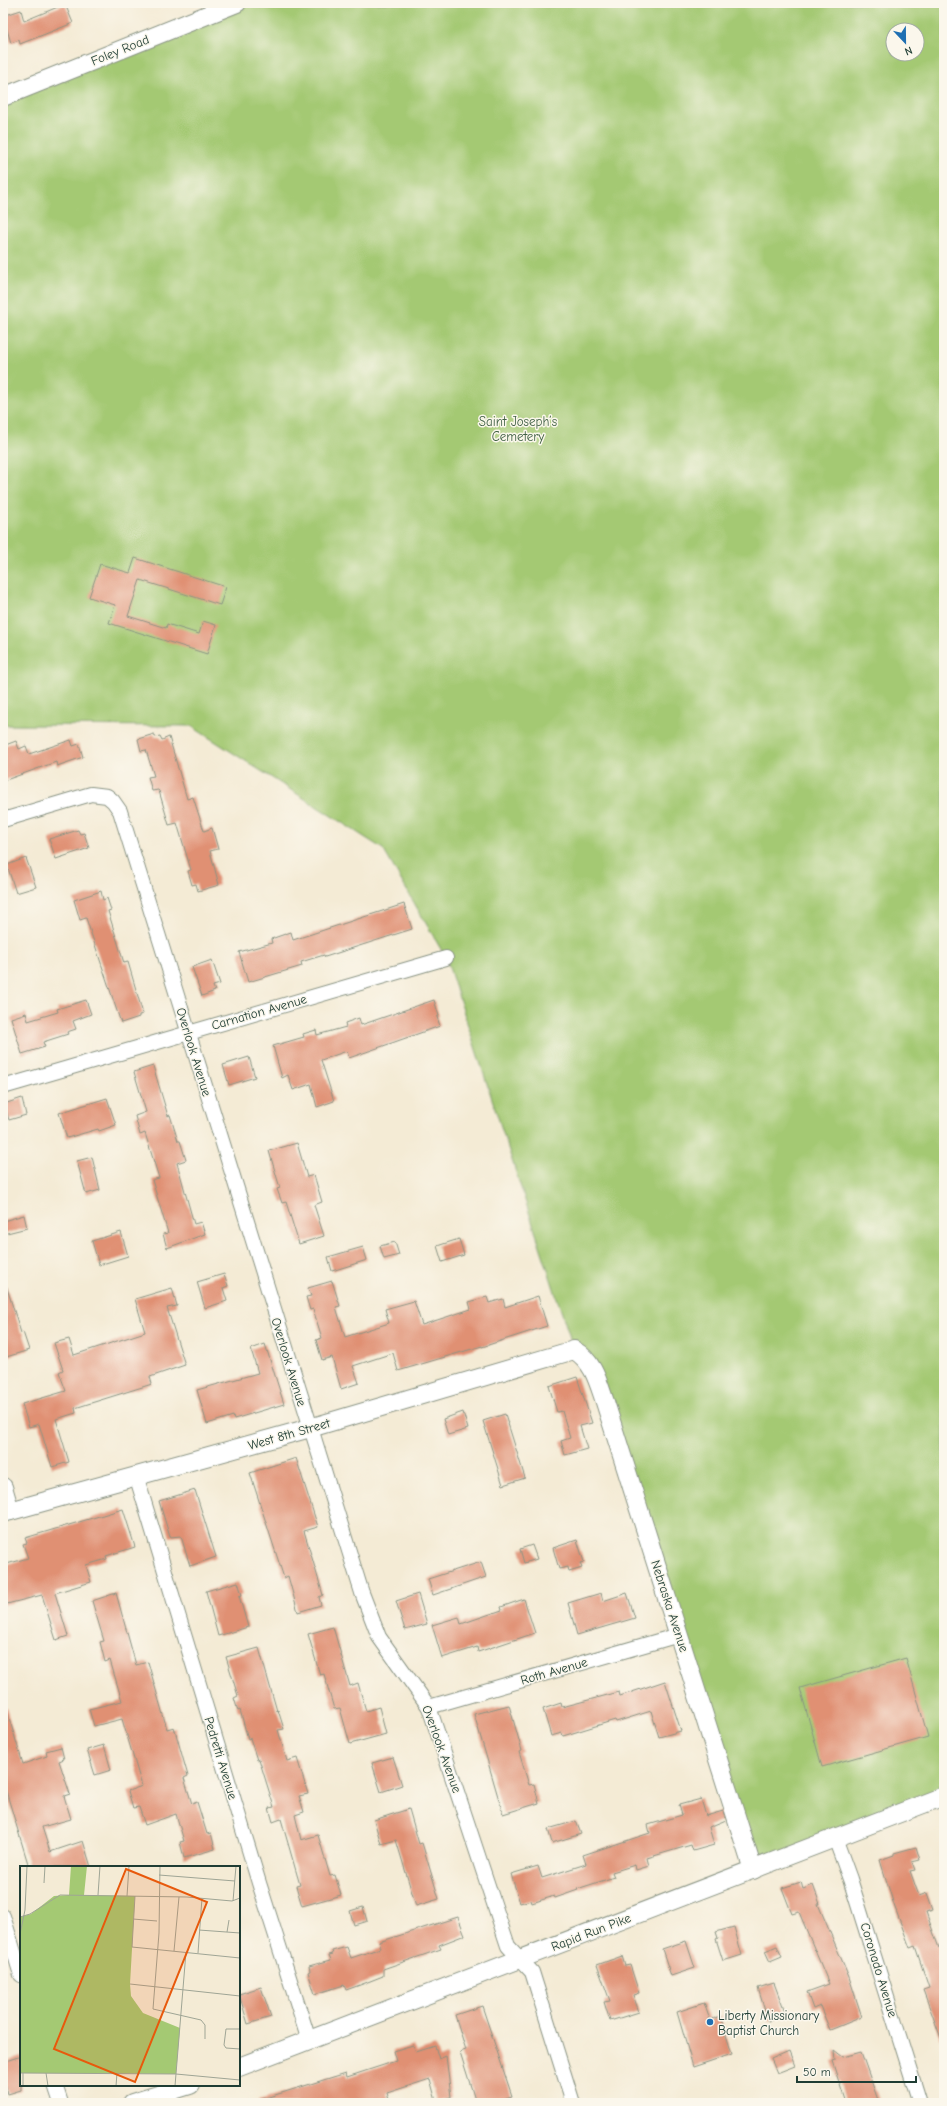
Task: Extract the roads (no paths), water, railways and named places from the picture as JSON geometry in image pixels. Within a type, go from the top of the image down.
[{"type":"street","name":"Foley Road","points":[[3,97],[214,7],[237,3]]},
{"type":"street","name":"Overlook Avenue","points":[[3,820],[91,794],[107,796],[113,801],[120,811],[187,1032],[362,1593],[379,1637],[429,1707],[508,1946],[532,1972],[573,2103]]},
{"type":"street","name":"Carnation Avenue","points":[[3,1087],[187,1032],[446,958]]},
{"type":"street","name":"West 8th Street","points":[[7,1512],[310,1428],[574,1350]]},
{"type":"street","name":"Nebraska Avenue","points":[[574,1350],[583,1355],[591,1365],[596,1375],[753,1870]]},
{"type":"street","name":"Pedretti Avenue","points":[[136,1475],[258,1883],[309,2040]]},
{"type":"street","points":[[3,1487],[7,1512]]},
{"type":"street","name":"Roth Avenue","points":[[429,1707],[679,1635]]},
{"type":"street","name":"Rapid Run Pike","points":[[240,2067],[944,1796]]},
{"type":"street","name":"Coronado Avenue","points":[[836,1838],[920,2103]]},
{"type":"street","points":[[3,1916],[20,1972]]},
{"type":"street","points":[[55,2086],[61,2103]]},
{"type":"street","points":[[132,2103],[187,2086]]},
{"type":"place","name":"Liberty Missionary Baptist Church","points":[[710,2022]]},
{"type":"park label","name":"Saint Joseph’s Cemetery","points":[[518,428]]}]
